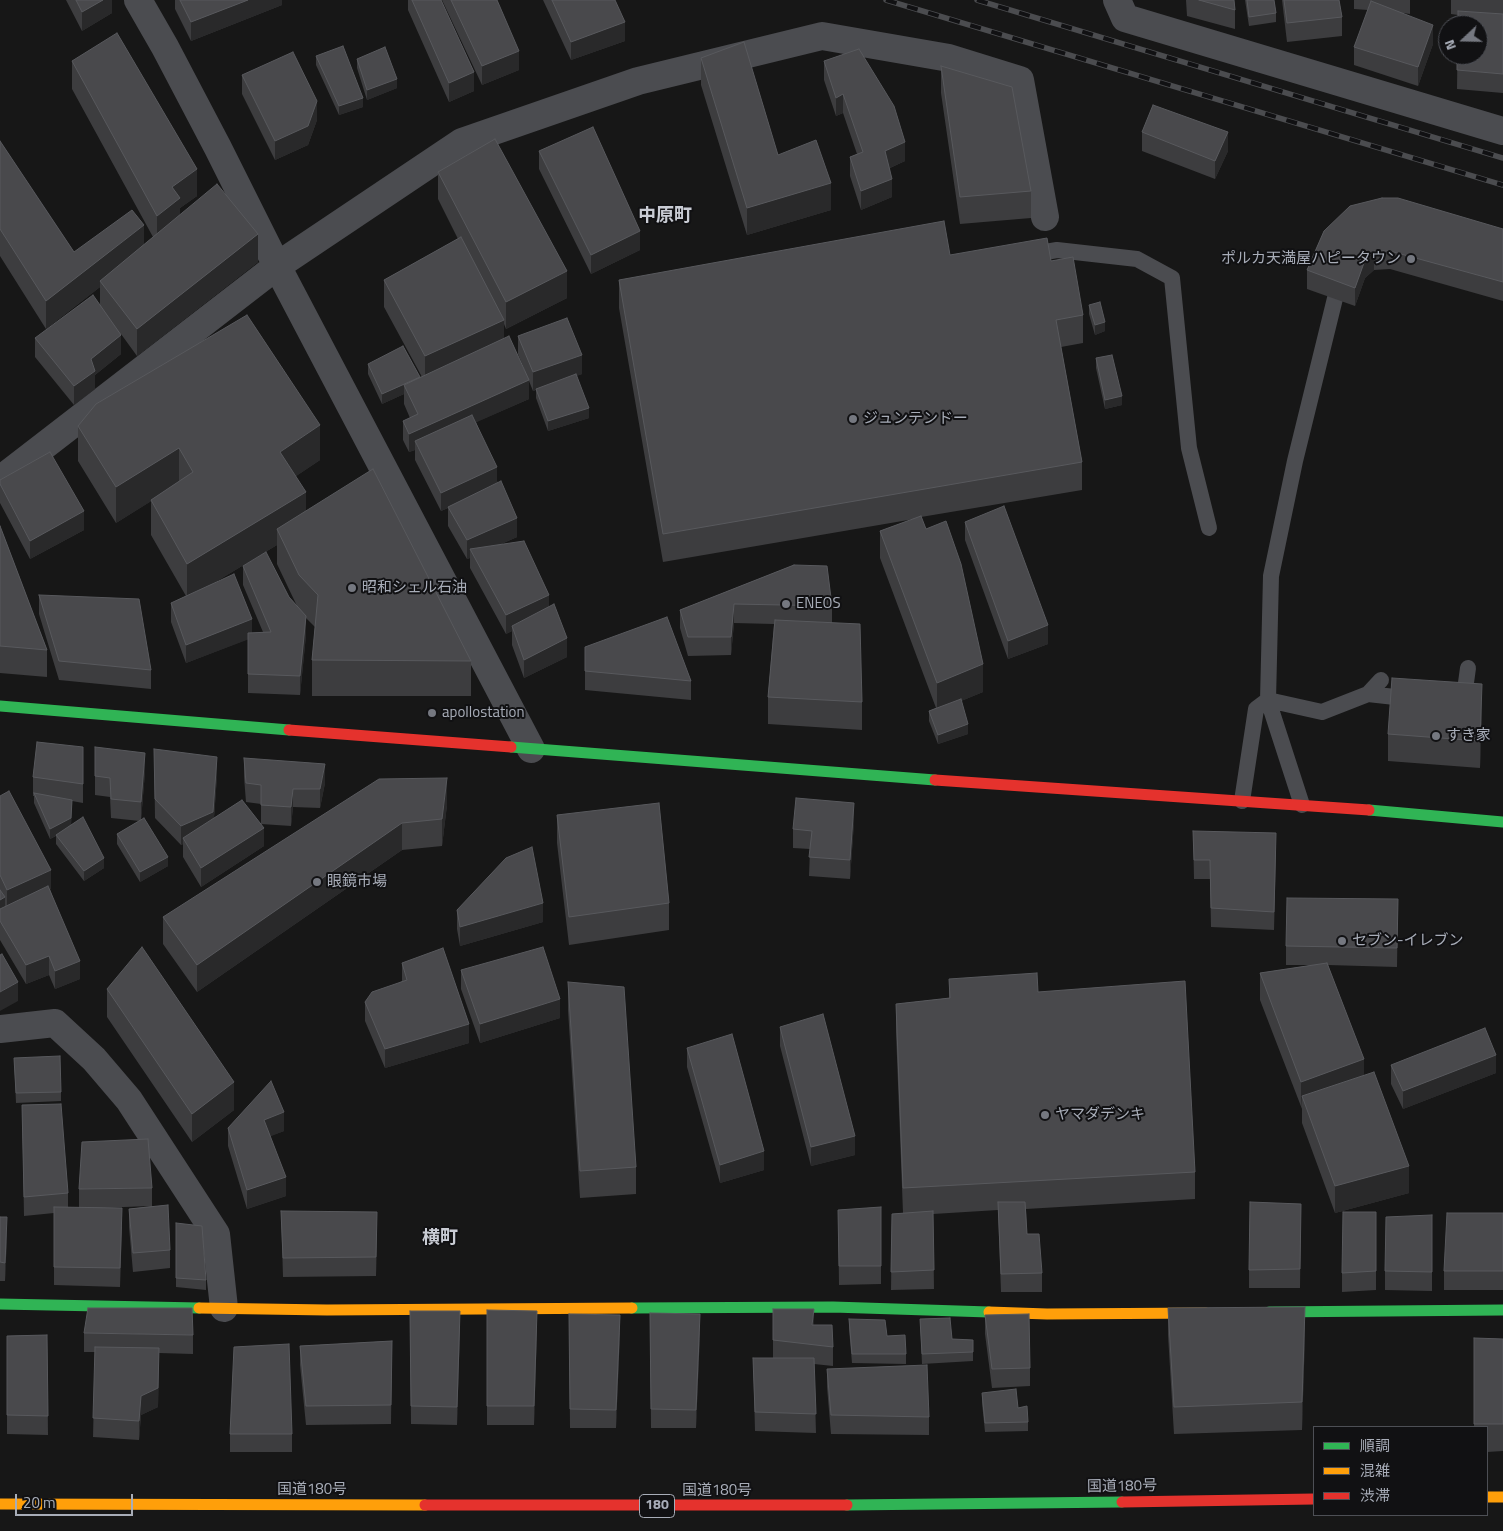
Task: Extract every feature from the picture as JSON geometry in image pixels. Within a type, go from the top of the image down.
[{"type":"main road","points":[[0,706],[532,749],[1012,786],[1302,805],[1503,822]]},
{"type":"main road","points":[[0,1304],[327,1310],[833,1307],[1047,1314],[1216,1312]]},
{"type":"main road","points":[[1255,1312],[1503,1310]]},
{"type":"main road","points":[[1488,1497],[1503,1497]]},
{"type":"main road","name":"国道180号","points":[[0,1504],[790,1506],[1313,1500]]},
{"type":"street","points":[[138,0],[166,47],[277,266],[532,749]]},
{"type":"street","points":[[1117,0],[1125,18],[1503,131]]},
{"type":"street","points":[[0,480],[277,266],[462,142],[638,81],[822,36],[949,58],[1020,80],[1045,217]]},
{"type":"street","points":[[0,1030],[55,1023],[94,1059],[129,1100],[216,1234],[224,1308]]},
{"type":"lane","points":[[1017,257],[1056,250],[1137,258],[1172,278],[1189,448],[1209,528]]},
{"type":"lane","points":[[1302,805],[1268,700],[1271,576],[1295,461],[1343,265]]},
{"type":"lane","points":[[1368,694],[1445,702],[1465,690],[1468,668]]},
{"type":"lane","points":[[1242,801],[1256,709],[1268,700],[1322,712],[1368,694],[1382,680]]},
{"type":"building","points":[[76,0],[103,0],[82,12]]},
{"type":"building","points":[[180,0],[248,0],[191,22]]},
{"type":"building","points":[[412,0],[441,0],[474,72],[449,83]]},
{"type":"building","points":[[451,0],[497,0],[519,51],[482,66]]},
{"type":"building","points":[[552,0],[615,0],[625,22],[571,42]]},
{"type":"building","points":[[1199,0],[1234,0],[1235,10]]},
{"type":"building","points":[[1247,0],[1274,0],[1276,13],[1249,17]]},
{"type":"building","points":[[1284,0],[1339,0],[1342,17],[1287,23]]},
{"type":"building","points":[[1371,1],[1433,25],[1418,67],[1354,47]]},
{"type":"building","points":[[1458,11],[1503,14],[1503,74],[1457,70],[1457,65],[1488,65],[1488,15],[1458,15]]},
{"type":"building","points":[[117,33],[197,169],[172,187],[180,198],[157,216],[72,61]]},
{"type":"building","points":[[744,42],[778,155],[816,140],[831,183],[747,208],[701,58]]},
{"type":"building","points":[[343,46],[363,98],[339,106],[316,56]]},
{"type":"building","points":[[385,47],[397,79],[367,90],[357,59]]},
{"type":"building","points":[[859,49],[894,106],[905,142],[885,151],[892,179],[861,191],[850,157],[863,152],[843,94],[836,98],[824,61]]},
{"type":"building","points":[[293,52],[317,101],[308,126],[275,141],[242,75]]},
{"type":"building","points":[[941,66],[1012,87],[1031,191],[960,197]]},
{"type":"building","points":[[1153,105],[1228,132],[1215,161],[1142,132]]},
{"type":"building","points":[[593,127],[640,231],[591,255],[539,151]]},
{"type":"building","points":[[495,139],[567,271],[506,302],[438,172]]},
{"type":"building","points":[[0,141],[74,252],[132,210],[144,225],[46,301],[0,229]]},
{"type":"building","points":[[217,184],[258,234],[137,329],[100,281]]},
{"type":"building","name":"ポルカ天満屋ハピータウン","points":[[1382,198],[1398,198],[1503,229],[1503,282],[1390,251],[1374,251],[1365,260],[1355,288],[1307,270],[1324,231],[1350,206]]},
{"type":"building","name":"ジュンテンドー","points":[[944,221],[950,255],[1047,238],[1051,261],[1073,257],[1083,315],[1056,320],[1082,462],[663,534],[619,280]]},
{"type":"building","points":[[461,237],[504,320],[425,356],[384,280]]},
{"type":"building","points":[[93,295],[121,335],[91,359],[95,371],[74,386],[35,338]]},
{"type":"building","points":[[1100,302],[1105,322],[1095,325],[1089,305]]},
{"type":"building","points":[[247,315],[320,425],[280,452],[306,492],[187,564],[151,500],[193,472],[179,448],[116,487],[78,426],[96,404]]},
{"type":"building","points":[[567,318],[582,355],[533,372],[518,336]]},
{"type":"building","points":[[509,336],[529,380],[409,434],[403,421],[418,414],[404,385]]},
{"type":"building","points":[[403,346],[420,377],[382,394],[368,364]]},
{"type":"building","points":[[1112,355],[1122,396],[1105,400],[1096,358]]},
{"type":"building","points":[[576,374],[589,408],[548,421],[536,389]]},
{"type":"building","points":[[472,415],[497,467],[441,493],[415,441]]},
{"type":"building","points":[[50,452],[84,511],[30,541],[0,484],[0,480]]},
{"type":"building","name":"昭和シェル石油","points":[[373,469],[471,661],[312,660],[318,595],[299,575],[277,529]]},
{"type":"building","points":[[501,481],[517,518],[467,540],[448,507]]},
{"type":"building","points":[[1004,506],[1048,625],[1008,641],[965,522]]},
{"type":"building","points":[[921,516],[926,529],[946,521],[961,564],[983,664],[937,683],[880,531]]},
{"type":"building","points":[[0,526],[47,650],[0,646]]},
{"type":"building","points":[[524,541],[549,595],[506,615],[470,549]]},
{"type":"building","points":[[266,552],[289,597],[306,616],[300,676],[248,674],[248,633],[271,632],[243,566]]},
{"type":"building","points":[[794,565],[827,566],[832,606],[734,604],[731,637],[688,637],[680,610]]},
{"type":"building","points":[[234,574],[252,619],[186,645],[171,603]]},
{"type":"building","points":[[39,595],[139,599],[151,670],[59,661]]},
{"type":"building","points":[[554,604],[567,638],[524,660],[512,626]]},
{"type":"building","points":[[667,617],[691,681],[585,671],[585,647]]},
{"type":"building","points":[[775,620],[860,624],[862,702],[768,697]]},
{"type":"building","points":[[1392,678],[1482,684],[1480,741],[1388,734]]},
{"type":"building","points":[[961,699],[968,724],[938,735],[929,711]]},
{"type":"building","points":[[37,742],[83,747],[83,784],[33,777]]},
{"type":"building","points":[[95,747],[145,753],[141,802],[111,799],[110,778],[95,776]]},
{"type":"building","points":[[154,749],[217,757],[213,812],[181,826],[155,799]]},
{"type":"building","points":[[244,758],[325,764],[320,789],[293,789],[291,807],[261,805],[261,785],[246,783]]},
{"type":"building","points":[[447,778],[442,819],[402,823],[197,965],[163,917],[379,779]]},
{"type":"building","points":[[9,791],[51,870],[7,890],[0,875],[0,796]]},
{"type":"building","points":[[34,793],[72,800],[71,818],[50,829]]},
{"type":"building","points":[[796,798],[854,803],[850,860],[809,857],[812,831],[793,829]]},
{"type":"building","points":[[242,800],[264,828],[201,868],[183,838]]},
{"type":"building","points":[[659,803],[669,903],[569,917],[557,815]]},
{"type":"building","points":[[83,817],[104,858],[84,871],[56,835]]},
{"type":"building","points":[[144,818],[168,857],[140,872],[117,834]]},
{"type":"building","points":[[1193,831],[1276,833],[1274,912],[1211,908],[1210,860],[1194,860]]},
{"type":"building","points":[[532,847],[543,903],[460,927],[457,910],[506,858]]},
{"type":"building","points":[[48,886],[80,961],[55,971],[49,956],[26,965],[0,921],[0,909]]},
{"type":"building","points":[[0,890],[5,897],[0,900]]},
{"type":"building","name":"セブン-イレブン","points":[[1287,898],[1398,899],[1397,948],[1286,946]]},
{"type":"building","points":[[142,947],[234,1082],[192,1114],[107,989]]},
{"type":"building","points":[[543,947],[560,999],[480,1024],[461,970]]},
{"type":"building","points":[[443,948],[469,1024],[385,1049],[365,1002],[372,992],[407,980],[402,963]]},
{"type":"building","points":[[2,954],[18,982],[0,992],[0,955]]},
{"type":"building","points":[[1327,963],[1364,1059],[1301,1082],[1260,973]]},
{"type":"building","name":"ヤマダデンキ","points":[[1037,973],[1038,992],[1185,981],[1195,1172],[903,1188],[896,1004],[950,998],[949,979]]},
{"type":"building","points":[[568,982],[624,987],[636,1167],[580,1171]]},
{"type":"building","points":[[823,1014],[855,1136],[811,1147],[780,1027]]},
{"type":"building","points":[[1485,1028],[1496,1055],[1403,1091],[1391,1065]]},
{"type":"building","points":[[732,1034],[764,1151],[720,1165],[687,1048]]},
{"type":"building","points":[[60,1056],[61,1092],[16,1093],[14,1058]]},
{"type":"building","points":[[1374,1072],[1409,1166],[1335,1186],[1302,1096]]},
{"type":"building","points":[[271,1081],[284,1112],[264,1120],[286,1177],[247,1190],[228,1128]]},
{"type":"building","points":[[61,1104],[68,1193],[24,1197],[22,1105]]},
{"type":"building","points":[[148,1139],[152,1188],[79,1189],[82,1142]]},
{"type":"building","points":[[998,1202],[1025,1202],[1027,1234],[1039,1234],[1042,1273],[1001,1274]]},
{"type":"building","points":[[1250,1202],[1301,1204],[1300,1269],[1249,1270]]},
{"type":"building","points":[[168,1205],[170,1250],[133,1253],[129,1209]]},
{"type":"building","points":[[54,1207],[122,1208],[120,1268],[54,1267]]},
{"type":"building","points":[[881,1207],[881,1266],[839,1266],[838,1210]]},
{"type":"building","points":[[281,1211],[377,1212],[376,1257],[283,1258]]},
{"type":"building","points":[[933,1211],[934,1270],[891,1272],[892,1214]]},
{"type":"building","points":[[1343,1212],[1376,1212],[1376,1271],[1342,1273]]},
{"type":"building","points":[[1447,1213],[1503,1213],[1503,1271],[1444,1271]]},
{"type":"building","points":[[1432,1215],[1432,1272],[1385,1271],[1386,1217]]},
{"type":"building","points":[[0,1217],[7,1217],[5,1263],[0,1262]]},
{"type":"building","points":[[176,1223],[202,1226],[206,1280],[176,1278]]},
{"type":"building","points":[[1305,1307],[1302,1402],[1174,1407],[1168,1308]]},
{"type":"building","points":[[88,1308],[192,1308],[193,1335],[84,1333]]},
{"type":"building","points":[[773,1309],[814,1309],[812,1325],[832,1325],[833,1347],[773,1340]]},
{"type":"building","points":[[487,1310],[537,1311],[534,1406],[487,1406]]},
{"type":"building","points":[[410,1311],[460,1311],[457,1407],[411,1406]]},
{"type":"building","points":[[650,1313],[700,1314],[696,1410],[651,1409]]},
{"type":"building","points":[[569,1314],[620,1315],[616,1410],[570,1409]]},
{"type":"building","points":[[1029,1314],[1030,1368],[992,1369],[985,1315]]},
{"type":"building","points":[[950,1318],[952,1339],[973,1340],[973,1352],[922,1354],[920,1319]]},
{"type":"building","points":[[849,1319],[885,1320],[887,1336],[905,1335],[906,1354],[852,1354]]},
{"type":"building","points":[[47,1335],[48,1416],[7,1415],[7,1336]]},
{"type":"building","points":[[1474,1338],[1503,1339],[1503,1424],[1474,1424]]},
{"type":"building","points":[[392,1341],[391,1405],[306,1406],[300,1346]]},
{"type":"building","points":[[289,1344],[292,1434],[230,1434],[234,1347]]},
{"type":"building","points":[[95,1347],[159,1348],[158,1388],[141,1396],[139,1421],[93,1418]]},
{"type":"building","points":[[753,1358],[814,1358],[816,1414],[755,1412]]},
{"type":"building","points":[[927,1365],[929,1417],[831,1415],[827,1369]]},
{"type":"building","points":[[1016,1389],[1018,1408],[1027,1406],[1028,1422],[985,1423],[982,1393]]},
{"type":"railway","points":[[886,0],[1503,185]]},
{"type":"railway","points":[[977,0],[1503,158]]},
{"type":"traffic: fast","points":[[0,706],[289,730]]},
{"type":"traffic: fast","points":[[511,747],[935,780]]},
{"type":"traffic: fast","points":[[1369,810],[1503,822]]},
{"type":"traffic: fast","points":[[0,1304],[199,1308]]},
{"type":"traffic: fast","points":[[632,1308],[833,1307],[989,1312]]},
{"type":"traffic: fast","points":[[1269,1312],[1503,1310]]},
{"type":"traffic: fast","points":[[847,1505],[1122,1502]]},
{"type":"traffic: slow","points":[[199,1308],[327,1310],[632,1308]]},
{"type":"traffic: slow","points":[[989,1312],[1047,1314],[1206,1313]]},
{"type":"traffic: slow","points":[[1488,1497],[1503,1497]]},
{"type":"traffic: slow","points":[[0,1504],[425,1505]]},
{"type":"traffic: jam","points":[[289,730],[511,747]]},
{"type":"traffic: jam","points":[[935,780],[1369,810]]},
{"type":"traffic: jam","points":[[1122,1502],[1313,1499]]},
{"type":"traffic: jam","points":[[425,1505],[847,1505]]},
{"type":"place","name":"ポルカ天満屋ハピータウン","points":[[1411,259]]},
{"type":"place","name":"ジュンテンドー","points":[[853,419]]},
{"type":"place","name":"昭和シェル石油","points":[[352,588]]},
{"type":"place","name":"ENEOS","points":[[786,604]]},
{"type":"place","name":"apollostation","points":[[432,713]]},
{"type":"place","name":"すき家","points":[[1436,736]]},
{"type":"place","name":"眼鏡市場","points":[[317,882]]},
{"type":"place","name":"セブン-イレブン","points":[[1342,941]]},
{"type":"place","name":"ヤマダデンキ","points":[[1045,1115]]},
{"type":"district","name":"中原町","points":[[665,217]]},
{"type":"district","name":"横町","points":[[440,1239]]}]
